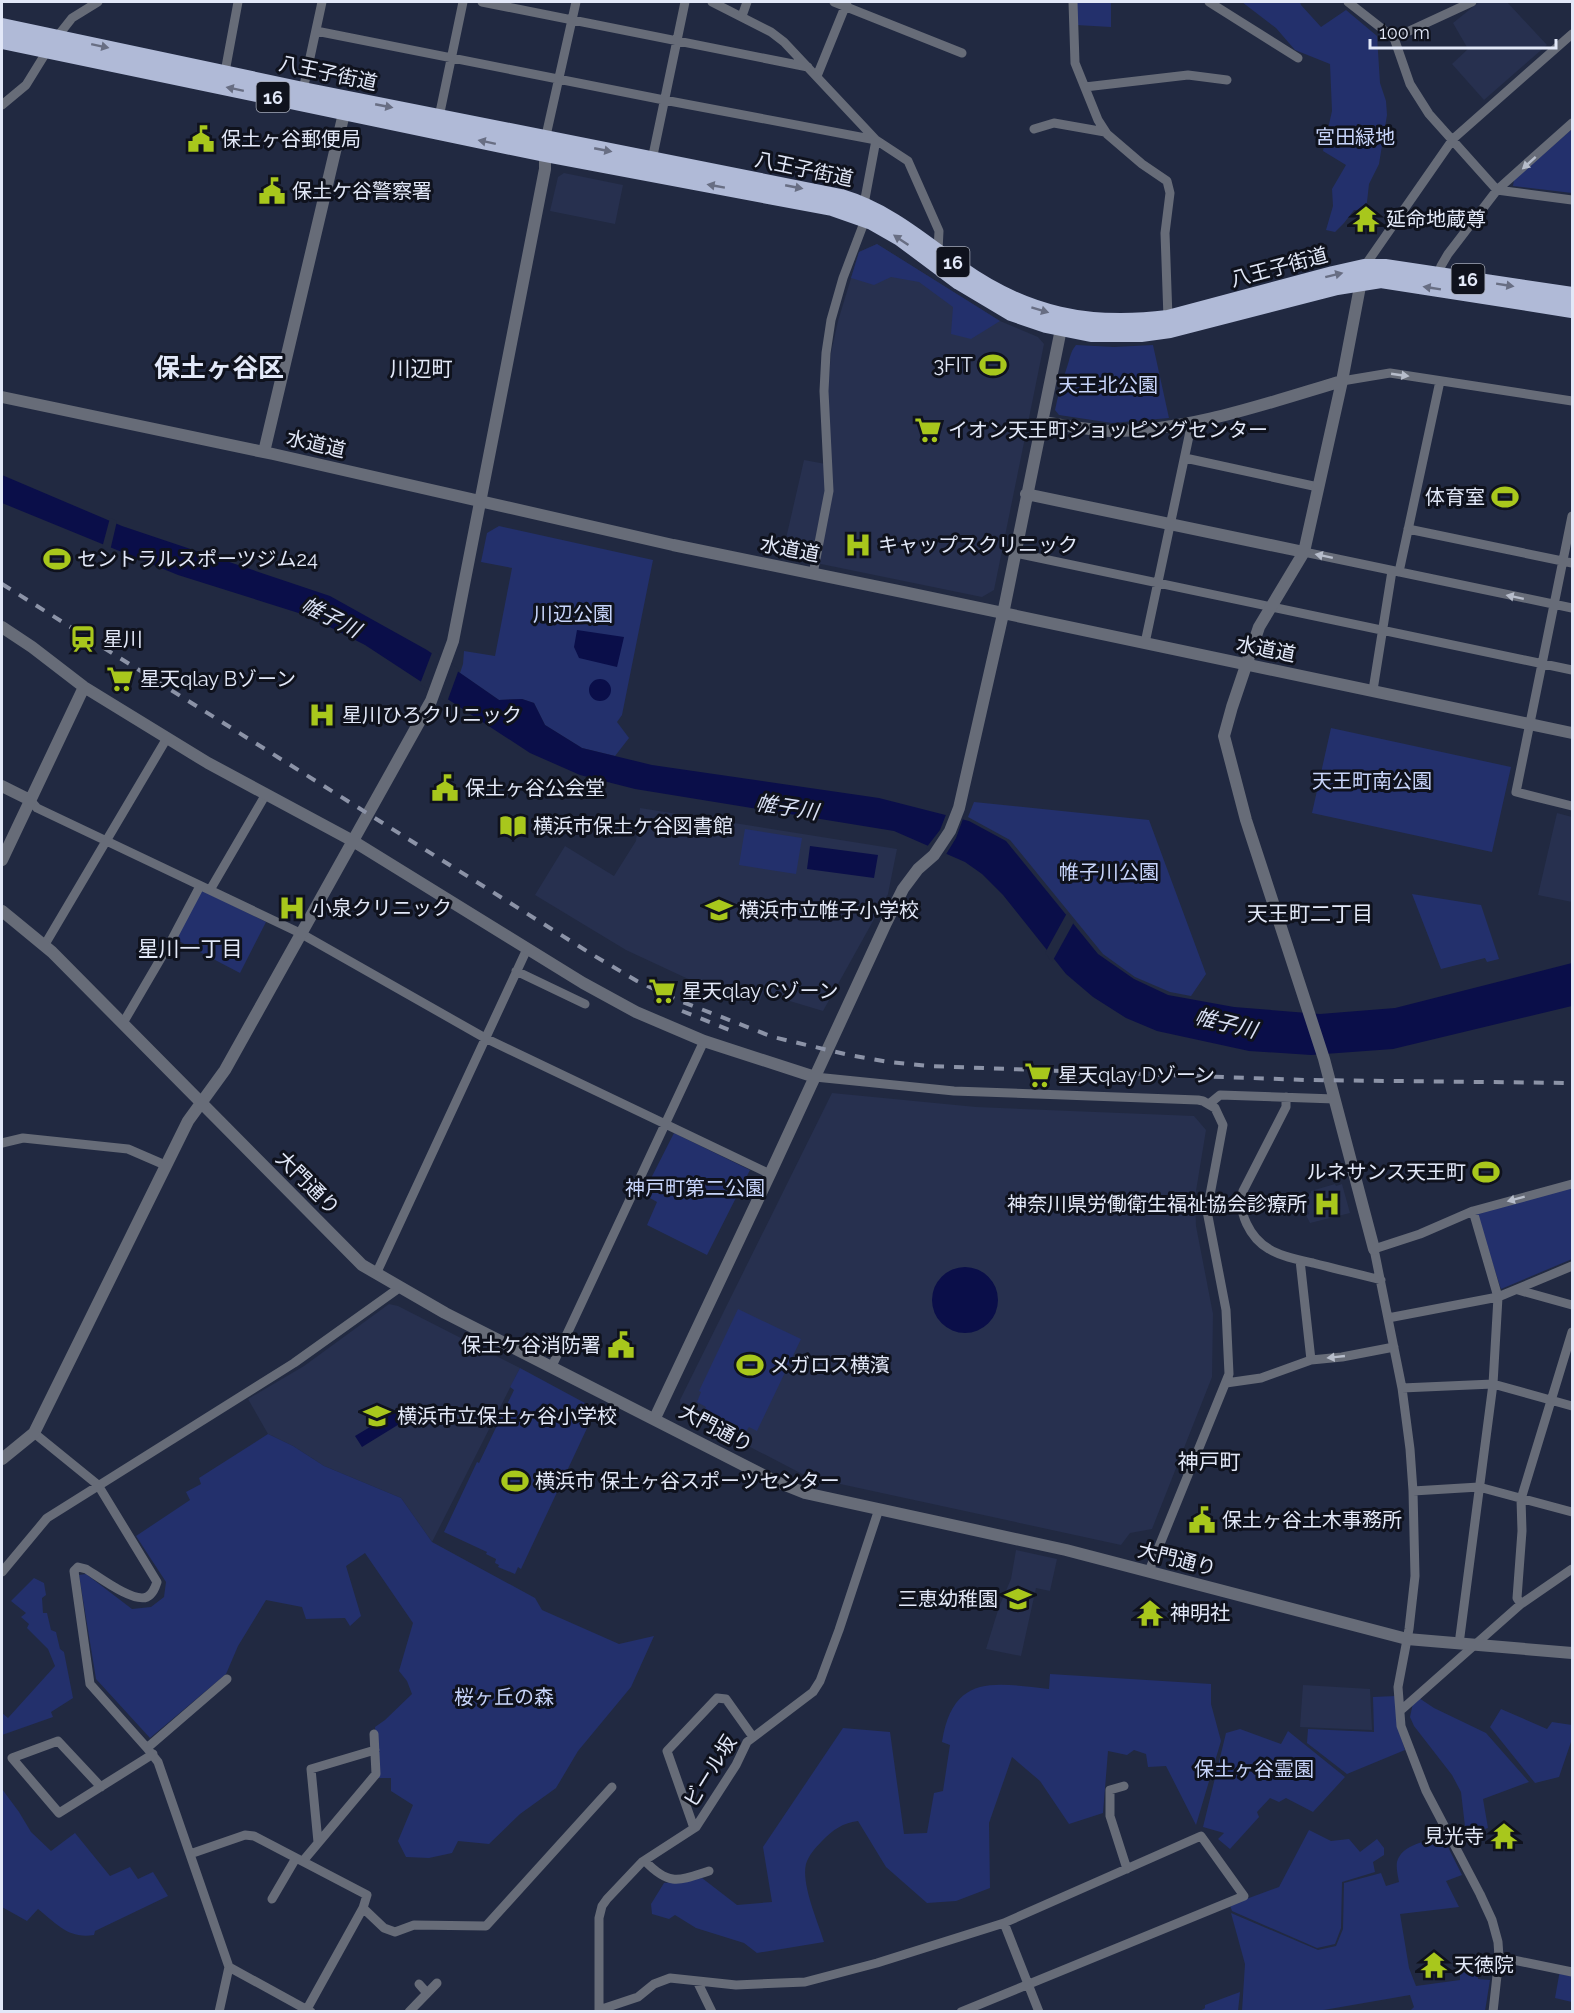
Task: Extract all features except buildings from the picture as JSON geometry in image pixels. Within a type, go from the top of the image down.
[{"type":"highway","name":"八王子街道","points":[[2,26],[52,44],[832,208],[865,212],[984,298],[1029,321],[1061,329],[1091,334],[1141,334],[1170,330],[1337,287],[1385,267],[1572,295]]},
{"type":"highway","name":"八王子街道","points":[[2,41],[52,44],[225,72],[303,90],[346,105],[439,117],[545,146],[652,160],[825,193],[865,212],[900,223],[995,291],[1023,305],[1049,313],[1104,321],[1144,321],[1168,318],[1362,276],[1572,310]]},
{"type":"street","points":[[2,105],[26,85],[72,18],[98,2]]},
{"type":"street","points":[[225,72],[238,2]]},
{"type":"street","points":[[303,90],[322,2]]},
{"type":"street","points":[[439,117],[463,2]]},
{"type":"street","points":[[482,2],[808,68]]},
{"type":"street","points":[[2,1459],[34,1433],[188,1122],[225,1070],[431,701],[449,655],[545,169],[545,146],[576,2]]},
{"type":"street","points":[[652,160],[685,2]]},
{"type":"street","points":[[712,2],[742,16],[777,37],[876,140],[908,161],[939,231],[938,251]]},
{"type":"street","points":[[742,16],[747,2]]},
{"type":"street","points":[[834,2],[846,4],[962,53]]},
{"type":"street","points":[[1073,2],[1075,63],[1105,132],[1167,182],[1170,193],[1165,233],[1168,318]]},
{"type":"street","points":[[1209,2],[1298,58]]},
{"type":"street","points":[[1348,2],[1394,39],[1410,84],[1429,114],[1497,190],[1572,200]]},
{"type":"street","points":[[1394,39],[1472,2]]},
{"type":"street","points":[[816,76],[846,4]]},
{"type":"street","points":[[316,31],[876,140]]},
{"type":"street","points":[[1493,2012],[1498,1942],[1492,1920],[1426,1791],[1401,1726],[1398,1687],[1415,1576],[1413,1491],[1402,1388],[1381,1280],[1324,1059],[1246,820],[1224,736],[1259,627],[1304,552],[1342,381],[1362,276],[1453,139],[1572,34]]},
{"type":"street","points":[[1085,87],[1188,75],[1227,80]]},
{"type":"street","points":[[264,452],[346,105]]},
{"type":"street","points":[[1034,129],[1054,123],[1105,132]]},
{"type":"street","points":[[1438,274],[1448,254],[1497,190],[1572,123]]},
{"type":"street","points":[[813,574],[829,491],[824,391],[826,353],[831,320],[865,212],[876,140]]},
{"type":"street","points":[[655,1418],[815,1077],[832,1036],[903,889],[918,869],[934,855],[950,831],[959,808],[1003,614],[1061,329]]},
{"type":"street","points":[[1041,422],[1110,431],[1159,428],[1279,400],[1342,381],[1390,374],[1572,401]]},
{"type":"street","points":[[1373,690],[1381,630],[1408,529],[1440,381]]},
{"type":"street","name":"水道道","points":[[2,397],[264,452],[664,543],[1572,733]]},
{"type":"street","points":[[1145,644],[1192,422]]},
{"type":"street","points":[[1185,458],[1318,487]]},
{"type":"street","points":[[1026,494],[1572,608]]},
{"type":"street","points":[[1572,516],[1568,562],[1555,605],[1516,792],[1572,806]]},
{"type":"street","points":[[1408,529],[1568,562]]},
{"type":"street","points":[[1015,553],[1572,670]]},
{"type":"street","points":[[2,627],[84,687],[208,763],[353,841],[584,983],[636,1012],[704,1041],[815,1077],[954,1091],[1198,1100],[1215,1108],[1223,1125],[1207,1211],[1226,1310],[1229,1374],[1149,1571]]},
{"type":"street","points":[[2,860],[84,687]]},
{"type":"street","points":[[45,946],[167,738]]},
{"type":"street","points":[[2,786],[30,800],[37,808],[300,933],[485,1038],[770,1174]]},
{"type":"street","points":[[210,891],[266,794]]},
{"type":"street","points":[[123,1023],[200,886]]},
{"type":"street","name":"大門通り","points":[[2,911],[45,946],[362,1265],[399,1288],[775,1481],[804,1493],[1016,1539],[1149,1571],[1407,1639],[1572,1653]]},
{"type":"street","points":[[376,1274],[527,949]]},
{"type":"street","points":[[516,971],[585,1004]]},
{"type":"street","points":[[552,1366],[704,1041]]},
{"type":"street","points":[[1209,1104],[1220,1095],[1335,1099]]},
{"type":"street","points":[[1286,1097],[1286,1107],[1255,1165],[1240,1200],[1242,1216],[1253,1233],[1269,1249],[1300,1260],[1381,1280]]},
{"type":"street","points":[[2,1143],[23,1138],[128,1149],[165,1165]]},
{"type":"street","points":[[1374,1249],[1420,1234],[1473,1211],[1572,1184]]},
{"type":"street","points":[[1459,1644],[1493,1384],[1498,1297],[1473,1211]]},
{"type":"street","points":[[1300,1260],[1311,1360]]},
{"type":"street","points":[[1388,1318],[1498,1297],[1572,1266]]},
{"type":"street","points":[[2,1572],[47,1518],[294,1363],[399,1288]]},
{"type":"street","points":[[1518,1290],[1572,1305]]},
{"type":"street","points":[[1521,1604],[1517,1598],[1522,1531],[1521,1498],[1572,1332]]},
{"type":"street","points":[[1226,1383],[1261,1378],[1311,1360],[1342,1357],[1394,1347]]},
{"type":"street","points":[[1402,1388],[1493,1384],[1572,1406]]},
{"type":"street","points":[[34,1433],[98,1485],[157,1582],[153,1592],[146,1598],[135,1599],[86,1569],[78,1567],[74,1571],[90,1684],[158,1762],[229,1967],[219,2012]]},
{"type":"street","points":[[1413,1491],[1479,1487],[1572,1512]]},
{"type":"street","name":"ビール坂","points":[[599,2011],[599,1918],[602,1906],[645,1861],[694,1828],[736,1765],[747,1742],[813,1692],[820,1681],[879,1509]]},
{"type":"street","points":[[1400,1711],[1521,1604],[1572,1569]]},
{"type":"street","points":[[101,1787],[58,1741],[12,1758],[59,1813],[101,1787],[150,1751],[227,1679]]},
{"type":"street","points":[[694,1828],[664,1756],[667,1751],[717,1698],[726,1699],[753,1737]]},
{"type":"street","points":[[272,1899],[300,1859],[318,1842],[376,1774],[374,1734]]},
{"type":"street","points":[[318,1842],[311,1769],[375,1750]]},
{"type":"street","points":[[1124,1786],[1110,1790],[1110,1816],[1127,1869]]},
{"type":"street","points":[[363,1908],[384,1928],[396,1932],[414,1925],[486,1926],[612,1787]]},
{"type":"street","points":[[190,1854],[245,1835],[254,1836],[367,1895],[363,1908],[309,2010],[229,1967]]},
{"type":"street","points":[[599,2011],[638,1997],[654,1984],[670,1978],[736,1984],[805,1982],[877,1963],[1004,1923],[1201,1836],[1244,1896],[961,2012]]},
{"type":"street","points":[[645,1861],[658,1874],[668,1879],[686,1878],[709,1871]]},
{"type":"street","points":[[1004,1923],[1039,2012]]},
{"type":"street","points":[[1498,1957],[1572,1972]]},
{"type":"street","points":[[697,1981],[711,2012]]},
{"type":"street","points":[[409,2012],[437,1983]]},
{"type":"street","points":[[418,1984],[427,1993]]},
{"type":"shaded area","points":[[1479,2],[1507,2],[1547,45],[1484,100],[1452,64],[1468,49],[1453,23]]},
{"type":"shaded area","points":[[564,173],[623,185],[615,224],[550,211],[558,177]]},
{"type":"shaded area","name":"イオン天王町ショッピングセンター","points":[[877,244],[1000,321],[1038,337],[1044,344],[994,590],[982,597],[782,556],[804,460],[831,465],[828,390],[831,353],[838,321],[859,252]]},
{"type":"shaded area","name":"横浜市立帷子小学校","points":[[640,808],[897,849],[888,894],[823,1011],[763,993],[758,1005],[699,984],[626,950],[535,895],[565,846],[614,876],[636,841]]},
{"type":"shaded area","points":[[1557,813],[1572,817],[1572,902],[1538,895]]},
{"type":"shaded area","points":[[832,1093],[976,1107],[1194,1116],[1206,1130],[1195,1197],[1196,1226],[1213,1314],[1212,1377],[1152,1529],[1130,1533],[1121,1545],[808,1477],[681,1411],[680,1400]]},
{"type":"shaded area","name":"神奈川県労働衛生福祉協会診療所","points":[[1335,1184],[1336,1186],[1342,1184],[1350,1213],[1310,1223],[1306,1215],[1309,1214],[1304,1195]]},
{"type":"shaded area","name":"横浜市立保土ヶ谷小学校","points":[[389,1304],[398,1306],[520,1368],[432,1542],[401,1498],[324,1466],[293,1446],[268,1434],[248,1399],[304,1366]]},
{"type":"shaded area","name":"三恵幼稚園","points":[[1016,1550],[1057,1559],[1050,1591],[1036,1588],[1021,1656],[986,1649],[999,1607],[1011,1579]]},
{"type":"shaded area","points":[[1303,1685],[1370,1689],[1372,1730],[1300,1727]]},
{"type":"green space","points":[[1076,2],[1111,2],[1111,27],[1076,25]]},
{"type":"green space","name":"宮田緑地","points":[[1242,2],[1300,2],[1321,27],[1346,10],[1377,36],[1380,83],[1386,101],[1387,115],[1379,164],[1369,184],[1366,211],[1354,210],[1335,232],[1326,230],[1333,206],[1332,189],[1346,165],[1323,151],[1332,111],[1330,64],[1295,50],[1276,28]]},
{"type":"green space","points":[[1572,129],[1572,193],[1513,186],[1514,180]]},
{"type":"green space","points":[[877,244],[1000,321],[971,339],[951,334],[953,307],[919,282],[891,277],[874,285],[851,278],[859,252]]},
{"type":"green space","name":"天王北公園","points":[[1076,345],[1114,347],[1153,345],[1169,418],[1112,423],[1059,415],[1055,410],[1057,399],[1072,350]]},
{"type":"green space","name":"川辺公園","points":[[499,526],[653,560],[622,715],[617,722],[629,738],[615,756],[582,748],[545,725],[534,703],[522,699],[499,700],[460,673],[464,651],[495,656],[512,568],[481,562],[487,533]]},
{"type":"green space","name":"天王町南公園","points":[[1331,728],[1511,767],[1492,852],[1312,813]]},
{"type":"green space","name":"帷子川公園","points":[[974,802],[1149,820],[1206,974],[1191,996],[1170,992],[1135,977],[1103,954],[1010,840],[968,817]]},
{"type":"green space","points":[[745,829],[802,838],[796,874],[739,865]]},
{"type":"green space","points":[[201,890],[266,922],[240,973],[175,939]]},
{"type":"green space","points":[[1412,894],[1481,905],[1499,959],[1487,962],[1485,958],[1441,969]]},
{"type":"green space","name":"神戸町第二公園","points":[[674,1133],[750,1170],[707,1255],[647,1225],[657,1202],[643,1194]]},
{"type":"green space","points":[[1572,1186],[1572,1259],[1501,1289],[1476,1213]]},
{"type":"green space","name":"メガロス横濱","points":[[738,1309],[801,1339],[757,1431],[749,1427],[745,1433],[728,1430],[712,1423],[702,1416],[706,1407],[697,1402],[701,1392],[699,1391]]},
{"type":"green space","name":"横浜市 保土ヶ谷スポーツセンター","points":[[520,1368],[596,1409],[521,1569],[518,1567],[515,1574],[498,1567],[499,1565],[495,1563],[496,1559],[486,1554],[487,1552],[444,1532],[514,1390],[510,1387]]},
{"type":"green space","name":"桜ヶ丘の森","points":[[268,1434],[293,1446],[324,1466],[401,1498],[432,1542],[535,1598],[542,1610],[619,1644],[654,1636],[631,1687],[578,1751],[556,1788],[520,1814],[489,1844],[458,1841],[452,1853],[429,1858],[406,1857],[398,1841],[413,1805],[391,1791],[391,1778],[379,1778],[375,1727],[412,1694],[407,1681],[399,1671],[413,1623],[365,1553],[346,1566],[361,1616],[350,1626],[345,1618],[306,1619],[302,1607],[266,1600],[238,1646],[226,1674],[150,1738],[96,1679],[79,1575],[86,1574],[132,1609],[151,1607],[164,1597],[166,1582],[136,1536],[190,1500],[186,1492],[201,1484],[199,1478]]},
{"type":"green space","points":[[34,1578],[44,1583],[46,1595],[42,1598],[43,1613],[47,1613],[51,1630],[56,1632],[60,1649],[64,1652],[73,1698],[51,1712],[53,1717],[2,1735],[2,1713],[8,1718],[55,1666],[48,1649],[27,1628],[29,1624],[21,1617],[26,1613],[11,1601]]},
{"type":"green space","points":[[1050,1674],[1211,1684],[1211,1704],[1221,1741],[1196,1825],[1166,1766],[1148,1767],[1146,1754],[1134,1750],[1127,1755],[1108,1751],[1103,1813],[1069,1824],[1040,1781],[1012,1757],[989,1823],[990,1888],[956,1901],[927,1903],[886,1867],[858,1821],[842,1825],[830,1834],[812,1852],[806,1864],[808,1892],[824,1942],[757,1953],[744,1943],[696,1928],[675,1915],[669,1919],[652,1914],[651,1904],[664,1883],[702,1878],[737,1905],[772,1902],[763,1847],[843,1728],[890,1732],[904,1834],[927,1833],[934,1793],[943,1791],[950,1745],[942,1742],[948,1720],[956,1704],[966,1693],[979,1687],[1011,1685],[1049,1689]]},
{"type":"green space","points":[[1396,1696],[1399,1731],[1405,1750],[1347,1774],[1307,1743],[1308,1729],[1374,1732],[1373,1697]]},
{"type":"green space","points":[[1419,1698],[1434,1708],[1486,1733],[1529,1782],[1483,1799],[1488,1828],[1466,1835],[1461,1792],[1452,1775],[1414,1726],[1410,1717],[1413,1703]]},
{"type":"green space","points":[[1501,1709],[1547,1729],[1552,1722],[1572,1725],[1572,1739],[1559,1777],[1535,1783],[1490,1727]]},
{"type":"green space","name":"保土ヶ谷霊園","points":[[1240,1729],[1281,1744],[1288,1731],[1345,1777],[1313,1812],[1286,1798],[1279,1802],[1270,1798],[1257,1812],[1259,1817],[1230,1849],[1218,1839],[1224,1833],[1203,1827],[1226,1733]]},
{"type":"green space","points":[[2,1789],[31,1832],[51,1851],[75,1833],[110,1876],[130,1867],[138,1879],[153,1872],[168,1896],[95,1931],[94,1935],[85,1936],[63,1929],[38,1909],[27,1921],[2,1907]]},
{"type":"green space","points":[[1309,1830],[1331,1841],[1349,1839],[1360,1852],[1377,1839],[1384,1848],[1384,1855],[1373,1862],[1375,1872],[1342,1882],[1341,1928],[1335,1944],[1317,1948],[1232,1911],[1230,1905],[1279,1887]]},
{"type":"green space","points":[[1443,1837],[1462,1875],[1446,1881],[1459,1907],[1400,1914],[1409,1968],[1416,1986],[1460,1980],[1460,1972],[1477,1970],[1478,1979],[1490,1980],[1485,2011],[1410,2011],[1414,2007],[1410,1995],[1318,2011],[1242,2011],[1245,1964],[1231,1913],[1318,1950],[1336,1946],[1343,1929],[1344,1883],[1381,1873],[1386,1886],[1399,1882],[1397,1862],[1404,1851],[1416,1844]]},
{"type":"green space","points":[[1560,1970],[1572,1972],[1572,2002],[1555,1998]]},
{"type":"green space","points":[[1240,1992],[1238,2011],[1200,2011],[1205,2008],[1205,2005]]},
{"type":"water","name":"帷子川","points":[[2,475],[122,526],[330,596],[427,650],[499,700],[522,699],[534,703],[545,725],[582,748],[652,765],[879,798],[969,821],[1006,841],[1098,954],[1134,979],[1168,995],[1234,1007],[1320,1014],[1395,1008],[1572,963],[1572,1006],[1393,1049],[1311,1055],[1249,1051],[1157,1031],[1126,1018],[1093,997],[1066,974],[1003,895],[982,874],[965,862],[894,831],[635,789],[580,775],[530,753],[365,645],[308,616],[178,575],[2,503]]},
{"type":"water","points":[[577,630],[624,637],[617,667],[579,658],[574,647]]},
{"type":"water","points":[[600,679],[608,682],[611,690],[608,698],[600,701],[592,698],[589,690],[592,682]]},
{"type":"water","points":[[810,846],[878,855],[874,878],[807,869]]},
{"type":"water","points":[[965,1267],[978,1270],[988,1277],[995,1287],[998,1300],[995,1313],[988,1323],[978,1330],[965,1333],[952,1330],[942,1323],[935,1313],[932,1300],[935,1287],[942,1277],[952,1270]]},
{"type":"water","points":[[395,1412],[401,1423],[362,1447],[355,1436]]},
{"type":"pier","points":[[110,518],[117,521],[110,551],[102,548]]},
{"type":"pier","points":[[433,650],[459,669],[447,702],[420,684]]},
{"type":"pier","points":[[947,812],[964,816],[956,838],[945,856],[926,848],[940,830]]},
{"type":"pier","points":[[1067,913],[1074,922],[1052,962],[1045,953]]},
{"type":"railway","points":[[2,584],[637,981],[675,999],[773,1037],[849,1055],[929,1066],[1304,1080],[1572,1083]]},
{"type":"railway","points":[[682,1011],[737,1033]]},
{"type":"place","name":"保土ヶ谷郵便局","points":[[201,139]]},
{"type":"place","name":"保土ケ谷警察署","points":[[272,191]]},
{"type":"place","name":"延命地蔵尊","points":[[1366,219]]},
{"type":"place","name":"3FIT","points":[[993,365]]},
{"type":"place","name":"イオン天王町ショッピングセンター","points":[[928,430]]},
{"type":"place","name":"体育室","points":[[1505,497]]},
{"type":"place","name":"キャップスクリニック","points":[[858,545]]},
{"type":"place","name":"セントラルスポーツジム24","points":[[57,559]]},
{"type":"place","name":"星川","points":[[83,639]]},
{"type":"place","name":"星天qlay Bゾーン","points":[[120,679]]},
{"type":"place","name":"星川ひろクリニック","points":[[322,715]]},
{"type":"place","name":"保土ヶ谷公会堂","points":[[445,788]]},
{"type":"place","name":"横浜市保土ケ谷図書館","points":[[513,826]]},
{"type":"place","name":"小泉クリニック","points":[[292,908]]},
{"type":"place","name":"横浜市立帷子小学校","points":[[719,910]]},
{"type":"place","name":"星天qlay Cゾーン","points":[[662,991]]},
{"type":"place","name":"星天qlay Dゾーン","points":[[1038,1075]]},
{"type":"place","name":"ルネサンス天王町","points":[[1486,1172]]},
{"type":"place","name":"神奈川県労働衛生福祉協会診療所","points":[[1327,1204]]},
{"type":"place","name":"保土ケ谷消防署","points":[[621,1345]]},
{"type":"place","name":"メガロス横濱","points":[[750,1365]]},
{"type":"place","name":"横浜市立保土ヶ谷小学校","points":[[377,1416]]},
{"type":"place","name":"横浜市 保土ヶ谷スポーツセンター","points":[[515,1481]]},
{"type":"place","name":"保土ヶ谷土木事務所","points":[[1202,1520]]},
{"type":"place","name":"三恵幼稚園","points":[[1018,1599]]},
{"type":"place","name":"神明社","points":[[1150,1613]]},
{"type":"place","name":"見光寺","points":[[1504,1836]]},
{"type":"place","name":"天徳院","points":[[1434,1965]]},
{"type":"district","name":"保土ヶ谷区","points":[[219,368]]},
{"type":"district","name":"川辺町","points":[[421,368]]},
{"type":"district","name":"天王町二丁目","points":[[1310,913]]},
{"type":"district","name":"星川一丁目","points":[[190,948]]},
{"type":"district","name":"神戸町","points":[[1209,1461]]}]
